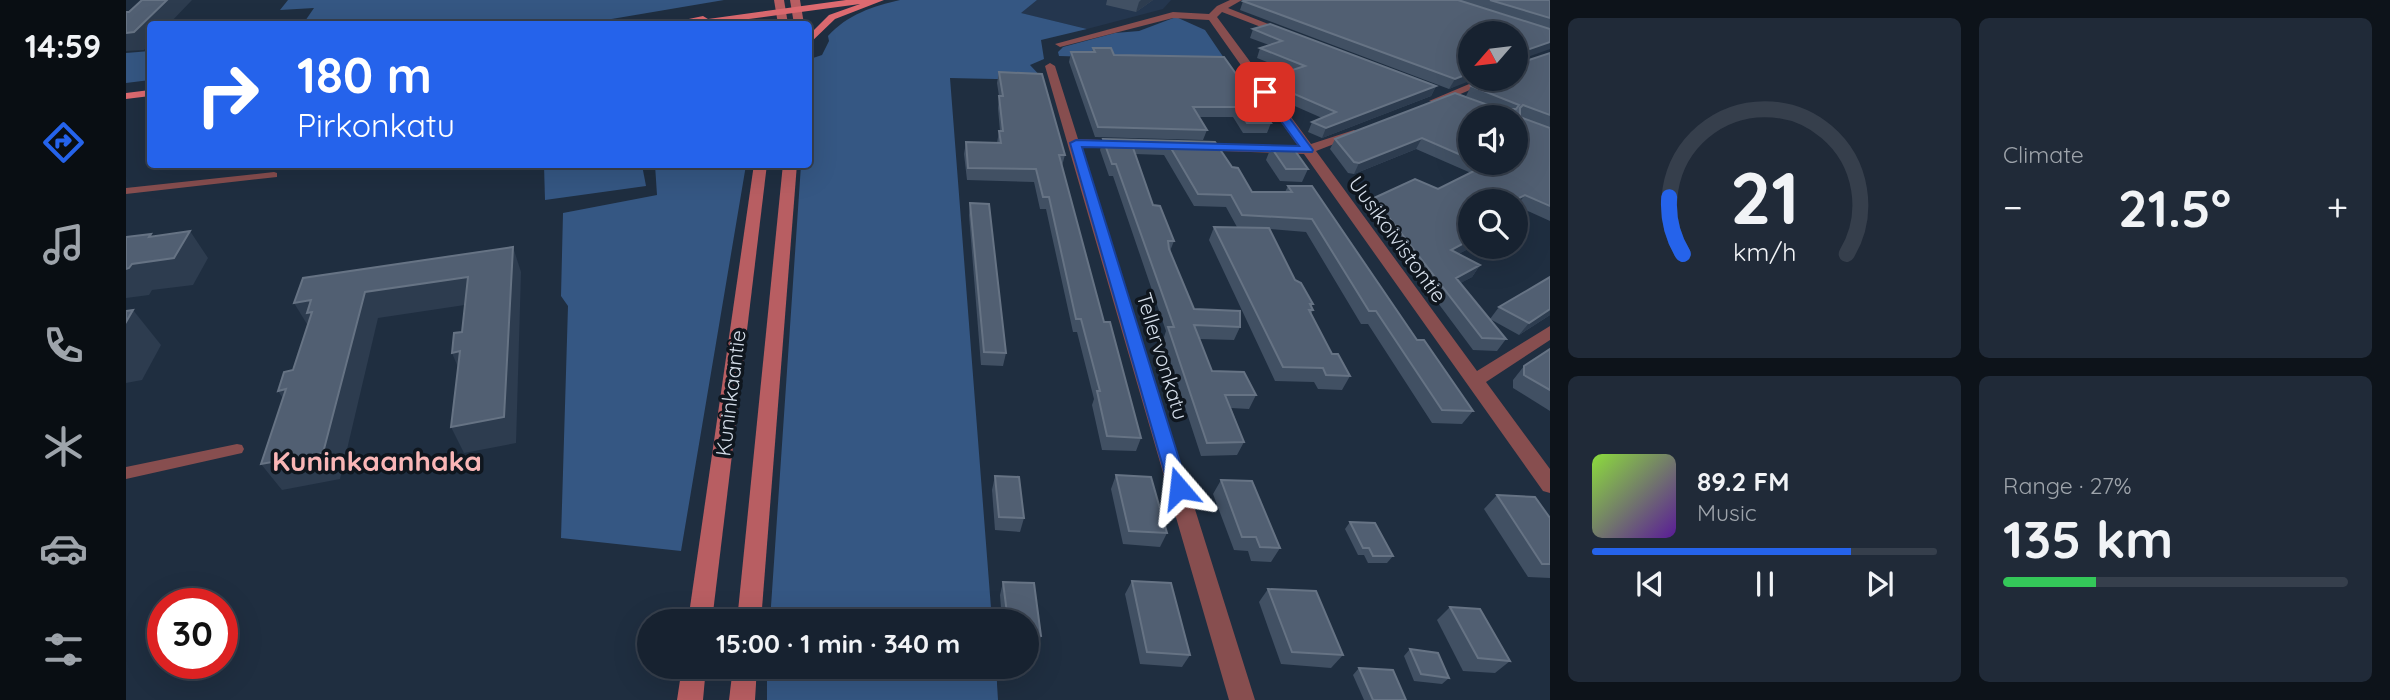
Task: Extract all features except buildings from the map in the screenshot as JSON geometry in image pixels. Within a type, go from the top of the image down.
[{"type":"main road","points":[[797,5],[824,0]]},
{"type":"main road","points":[[689,21],[780,7],[866,0]]},
{"type":"main road","points":[[812,38],[832,17],[879,0]]},
{"type":"main road","points":[[728,15],[751,4]]},
{"type":"main road","points":[[709,21],[780,7]]},
{"type":"main road","points":[[126,94],[147,90]]},
{"type":"main road","name":"Kuninkaantie","points":[[702,609],[760,168]]},
{"type":"main road","name":"Kuninkaantie","points":[[750,609],[790,168]]},
{"type":"main road","points":[[690,700],[693,679]]},
{"type":"main road","points":[[741,700],[744,679]]},
{"type":"street","points":[[1216,12],[1237,0]]},
{"type":"street","points":[[1060,44],[1173,15],[1216,12],[1296,37]]},
{"type":"street","name":"Uusikoivistontie","points":[[1216,12],[1307,150],[1550,485]]},
{"type":"street","name":"Tellervonkatu","points":[[1050,66],[1076,143],[1242,700]]},
{"type":"street","points":[[1437,91],[1471,104]]},
{"type":"street","points":[[1424,106],[1461,91]]},
{"type":"street","points":[[1184,146],[1307,150],[1362,131]]},
{"type":"street","points":[[1076,143],[1143,145]]},
{"type":"street","points":[[1475,381],[1550,332]]},
{"type":"lane","points":[[126,191],[274,176]]},
{"type":"lane","points":[[126,473],[237,449]]},
{"type":"shaded area","points":[[288,0],[724,0],[600,21],[305,21],[314,8],[280,10]]},
{"type":"shaded area","points":[[900,0],[1037,0],[1021,13],[1087,29],[1041,40],[1044,59],[1030,65],[1044,80],[950,78],[991,609],[771,609],[801,168],[812,168],[812,60],[822,55],[829,41],[828,36],[852,17],[870,8]]},
{"type":"shaded area","points":[[1037,0],[1171,0],[1163,9],[1087,29],[1020,13]]},
{"type":"shaded area","points":[[1176,17],[1205,30],[1226,61],[1059,56],[1058,52],[1063,47],[1115,33],[1139,31]]},
{"type":"shaded area","points":[[147,51],[147,80],[126,83],[126,53]]},
{"type":"shaded area","points":[[544,168],[643,168],[646,186],[545,200]]},
{"type":"shaded area","points":[[655,168],[745,168],[681,551],[561,538],[568,306],[561,296],[563,213],[657,195]]},
{"type":"shaded area","points":[[767,679],[997,679],[998,700],[767,700]]},
{"type":"district","name":"Kuninkaanhaka","points":[[377,460]]},
{"type":"route","points":[[1179,488],[1076,143],[1307,150],[1265,92]]}]
